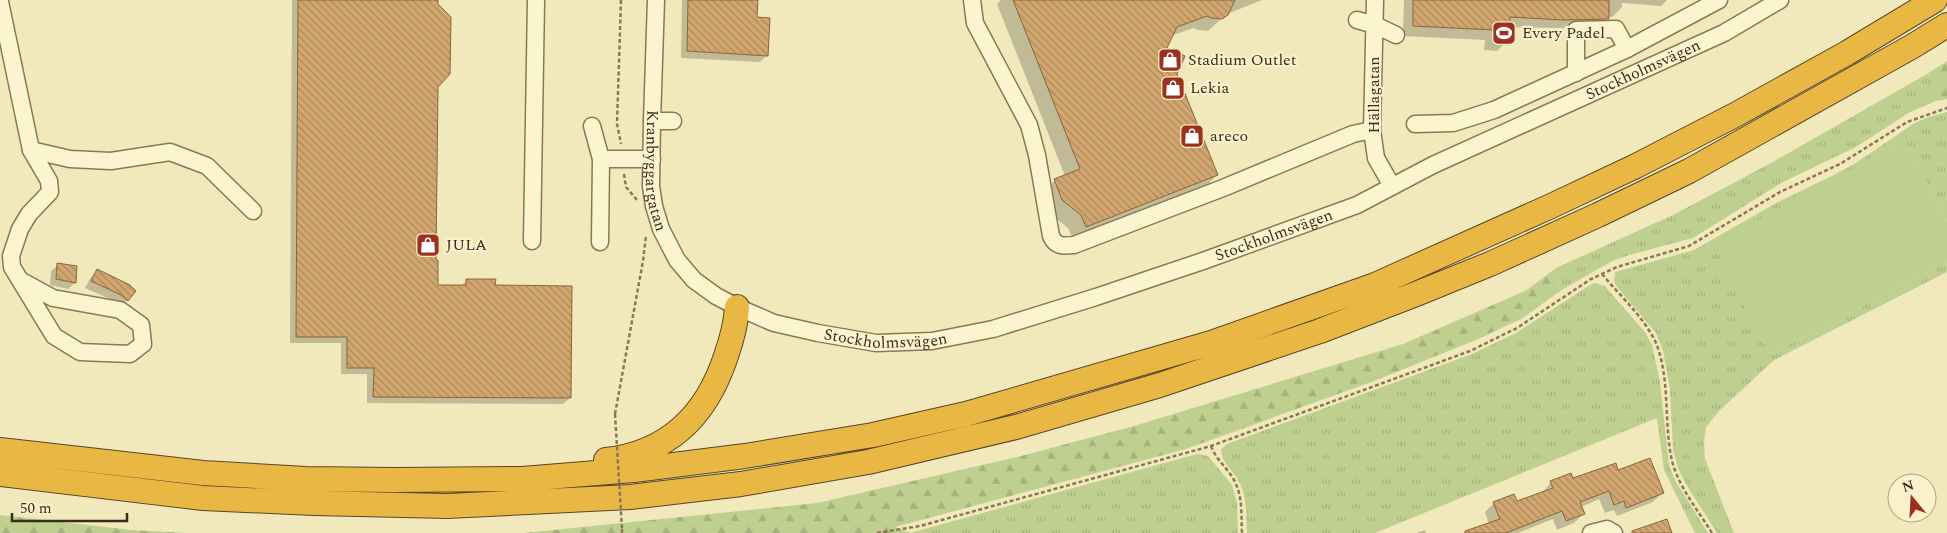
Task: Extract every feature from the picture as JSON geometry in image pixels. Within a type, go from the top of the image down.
[{"type":"highway","points":[[0,450],[203,473],[306,479],[522,479],[634,470],[746,456],[863,436],[966,414],[1211,343],[1375,284],[1558,203],[1735,115],[1847,53],[1936,0]]},
{"type":"highway","points":[[0,474],[203,498],[447,506],[630,497],[741,484],[868,462],[1016,427],[1188,376],[1320,332],[1490,264],[1697,167],[1913,46],[1947,24]]},
{"type":"highway","points":[[438,480],[457,469],[533,466],[609,459],[636,454],[660,444],[688,422],[701,409],[710,394],[722,369],[736,325],[737,307]]},
{"type":"street","points":[[532,241],[536,0]]},
{"type":"street","name":"Kranbyggargatan","points":[[656,0],[651,186],[654,206],[661,229],[677,260],[694,280],[716,296],[737,307]]},
{"type":"street","points":[[972,0],[975,23],[1029,125],[1038,155],[1051,236],[1054,242],[1060,246],[1074,245],[1223,188],[1353,134],[1372,130]]},
{"type":"street","name":"Hällagatan","points":[[1376,0],[1375,25],[1366,87],[1376,158],[1392,186]]},
{"type":"street","points":[[1415,124],[1453,123],[1494,110],[1627,49],[1719,0]]},
{"type":"street","name":"Stockholmsvägen","points":[[737,307],[774,322],[818,333],[876,343],[925,342],[965,336],[1096,297],[1358,205],[1392,186],[1496,136],[1635,75],[1724,33],[1780,0]]},
{"type":"street","points":[[0,2],[31,150],[49,181],[50,192],[29,214],[20,229],[11,256],[12,267],[54,336],[80,352],[130,354],[143,344],[141,325],[120,310],[53,298],[20,280]]},
{"type":"street","points":[[1357,20],[1375,25],[1396,35]]},
{"type":"street","points":[[1576,73],[1570,29],[1616,29],[1627,49]]},
{"type":"street","points":[[1494,110],[1496,136]]},
{"type":"street","points":[[652,120],[673,121]]},
{"type":"street","points":[[592,126],[601,159],[600,242]]},
{"type":"street","points":[[31,150],[70,159],[112,161],[170,152],[207,166],[253,211]]},
{"type":"street","points":[[601,159],[652,159]]},
{"type":"street","points":[[1591,533],[1607,529],[1614,533]]},
{"type":"path","points":[[620,0],[617,124],[624,159],[626,187],[641,203]]},
{"type":"path","points":[[877,533],[920,526],[1211,446],[1470,351],[1517,328],[1570,292],[1616,266],[1689,246],[1780,192],[1840,164],[1907,122],[1947,108]]},
{"type":"path","points":[[622,531],[615,414],[643,261],[646,234]]},
{"type":"path","points":[[1602,274],[1646,325],[1656,344],[1663,372],[1671,458],[1683,485],[1712,533]]},
{"type":"path","points":[[1211,446],[1217,458],[1235,481],[1241,499],[1242,533]]},
{"type":"green space","points":[[1947,61],[1947,99],[1936,101],[1936,81],[1927,74]]},
{"type":"green space","points":[[1927,74],[1936,81],[1936,101],[1910,112],[1856,147],[1783,182],[1693,238],[1612,261],[1560,291],[1556,268],[1673,215],[1771,163]]},
{"type":"green space","points":[[1947,112],[1947,221],[1905,141],[1715,245],[1770,354],[1947,262],[1947,272],[1774,360],[1719,411],[1706,427],[1704,441],[1705,459],[1734,533],[1717,533],[1687,486],[1678,468],[1673,450],[1670,389],[1663,351],[1656,333],[1617,287],[1614,281],[1615,272],[1694,250],[1778,202],[1859,161],[1913,124],[1928,117]]},
{"type":"green space","points":[[1905,141],[1947,221],[1947,262],[1770,354],[1714,245]]},
{"type":"green space","points":[[1556,268],[1560,291],[1523,318],[1476,340],[1374,381],[1186,449],[895,527],[911,533],[524,533],[817,503],[1021,456],[1134,426],[1403,344],[1527,290]]},
{"type":"green space","points":[[1595,283],[1605,286],[1645,332],[1652,345],[1660,382],[1669,465],[1675,480],[1708,533],[1695,533],[1664,470],[1657,418],[1375,533],[1247,533],[1243,491],[1239,481],[1223,459],[1221,449],[1227,444],[1472,354],[1516,333]]},
{"type":"green space","points":[[1197,454],[1208,456],[1232,485],[1237,503],[1238,533],[910,533]]},
{"type":"green space","points":[[0,515],[132,530],[187,533],[0,533]]},
{"type":"building","points":[[298,0],[438,0],[438,4],[451,17],[450,74],[438,87],[436,260],[438,260],[438,285],[466,285],[466,279],[496,279],[495,285],[572,286],[571,398],[373,397],[374,368],[347,368],[347,337],[296,337]]},
{"type":"building","points":[[688,0],[758,0],[757,17],[770,18],[768,56],[687,51]]},
{"type":"building","points":[[1013,0],[1235,0],[1228,15],[1222,19],[1207,16],[1177,27],[1167,48],[1185,56],[1177,74],[1218,175],[1086,227],[1081,215],[1062,200],[1054,179],[1080,169]]},
{"type":"building","points":[[1413,0],[1609,0],[1609,19],[1563,20],[1510,17],[1508,41],[1494,40],[1494,30],[1413,26]]},
{"type":"building","points":[[57,263],[77,266],[76,283],[56,279]]},
{"type":"building","points":[[97,269],[130,285],[136,291],[128,301],[121,295],[91,281]]},
{"type":"building","points":[[1650,458],[1664,493],[1626,508],[1624,501],[1614,505],[1609,491],[1580,502],[1585,514],[1566,521],[1562,511],[1506,533],[1465,533],[1465,531],[1500,519],[1493,502],[1514,494],[1517,501],[1553,488],[1550,481],[1571,473],[1573,478],[1616,463],[1618,470]]},
{"type":"building","points":[[1667,519],[1672,533],[1632,533],[1632,531]]},
{"type":"place","name":"Every Padel","points":[[1504,33]]},
{"type":"place","name":"Stadium Outlet","points":[[1170,60]]},
{"type":"place","name":"Lekia","points":[[1173,88]]},
{"type":"place","name":"areco","points":[[1192,136]]},
{"type":"place","name":"JULA","points":[[428,245]]}]
